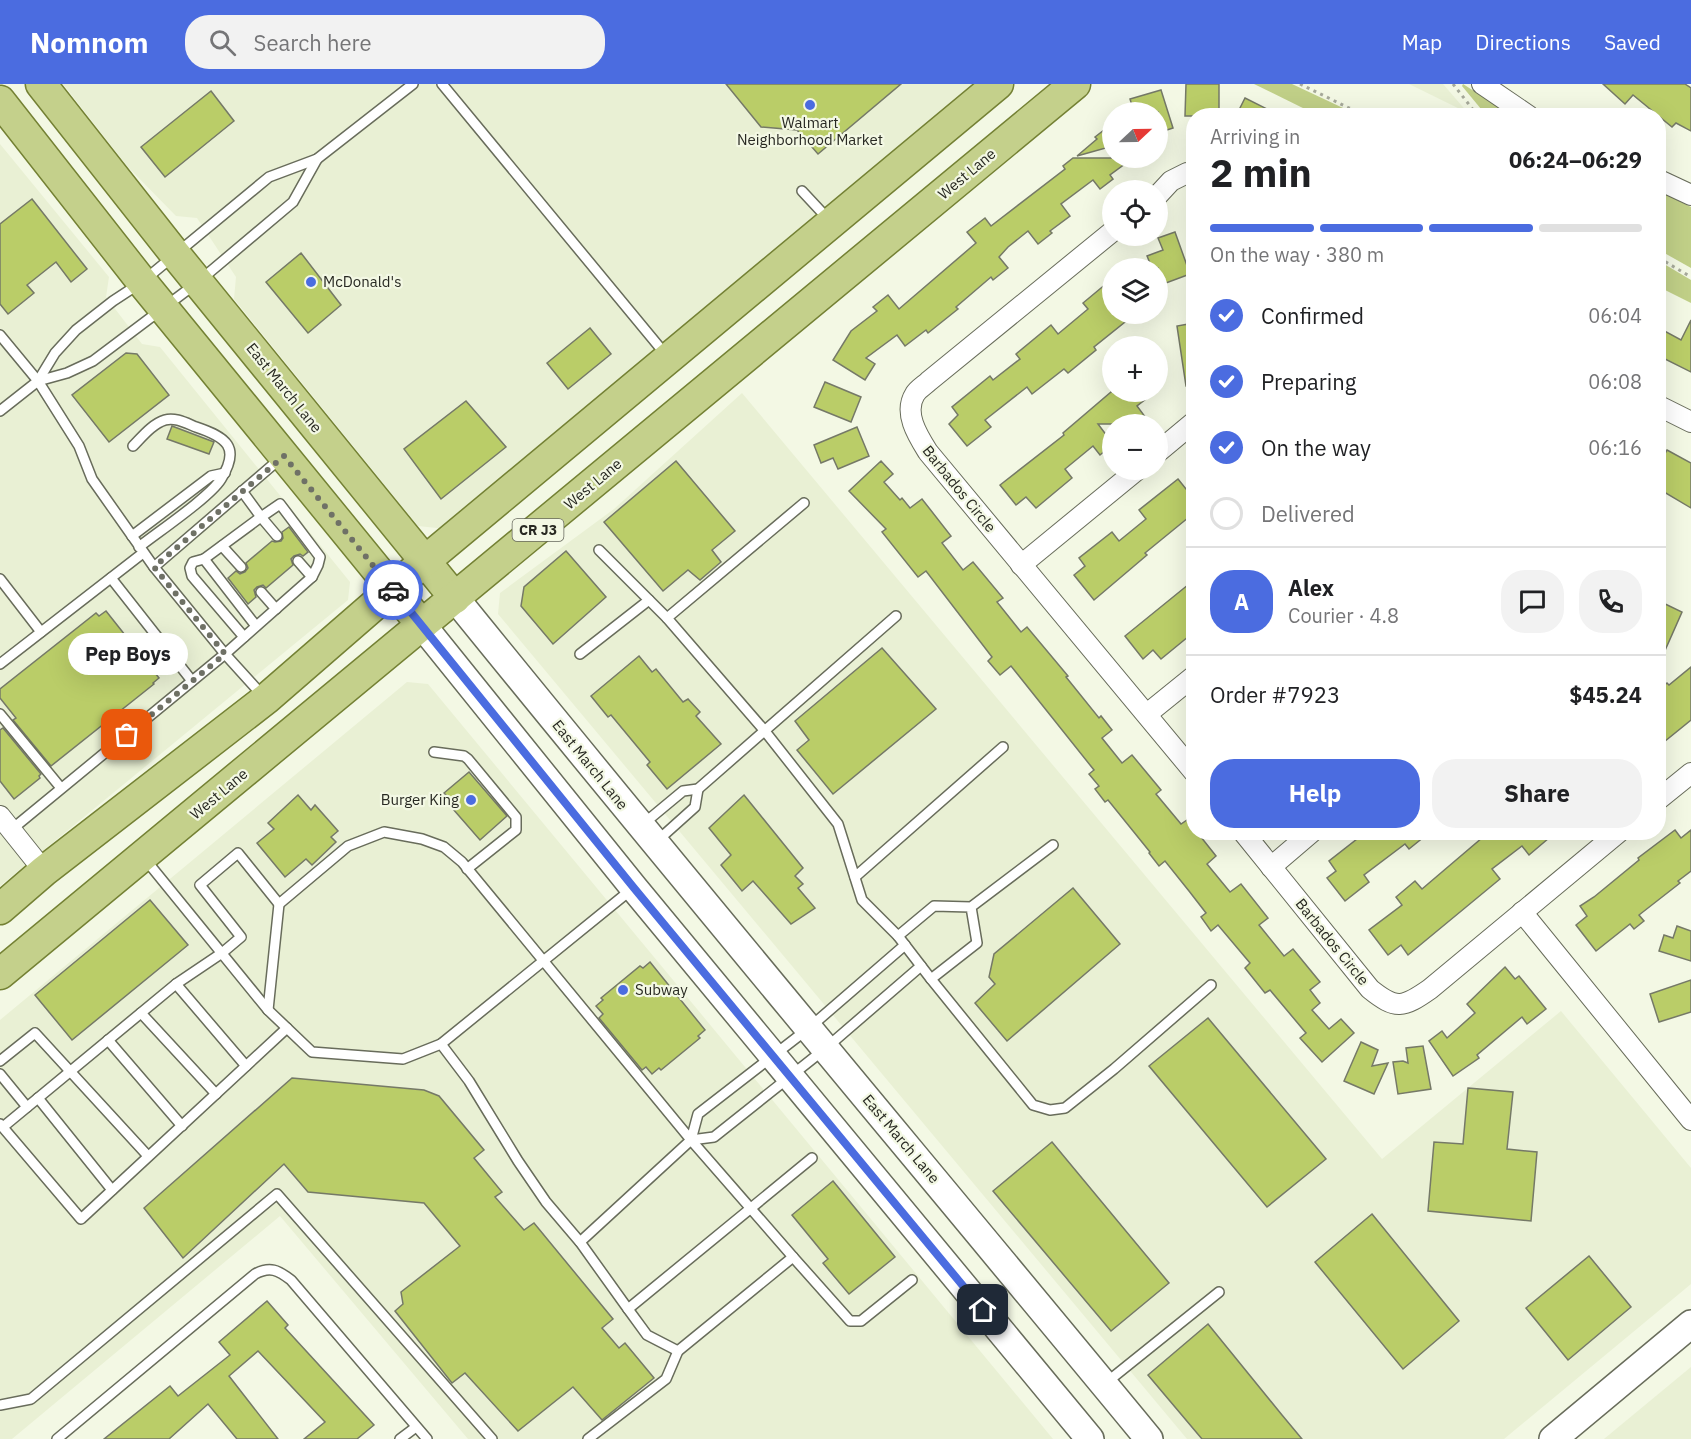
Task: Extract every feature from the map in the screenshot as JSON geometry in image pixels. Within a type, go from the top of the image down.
[{"type":"main road","name":"East March Lane","points":[[40,84],[175,254],[647,835],[1149,1439]]},
{"type":"main road","points":[[0,909],[44,871],[266,699],[425,561],[998,84]]},
{"type":"main road","name":"West Lane","points":[[0,975],[1075,84]]},
{"type":"main road","points":[[0,101],[142,282],[634,888],[1090,1439]]},
{"type":"main road","points":[[1553,1439],[1691,1324]]},
{"type":"street","points":[[1482,84],[1517,108]]},
{"type":"street","points":[[1168,184],[1186,174]]},
{"type":"street","points":[[1666,183],[1691,195]]},
{"type":"street","name":"Barbados Circle","points":[[1102,240],[915,394],[911,410],[915,431],[928,452],[1186,762]]},
{"type":"street","points":[[1666,410],[1691,422]]},
{"type":"street","points":[[1168,444],[1186,429]]},
{"type":"street","points":[[1021,565],[1125,480]]},
{"type":"street","points":[[1147,714],[1186,682]]},
{"type":"street","points":[[1666,793],[1691,772]]},
{"type":"street","points":[[5,823],[44,871]]},
{"type":"street","name":"Barbados Circle","points":[[1249,840],[1370,989],[1385,1001],[1400,1005],[1416,999],[1430,989],[1608,840]]},
{"type":"street","points":[[1271,867],[1303,840]]},
{"type":"street","points":[[1522,912],[1691,1120]]},
{"type":"lane","points":[[39,381],[55,353],[76,330],[142,282],[269,177],[317,159],[413,84]]},
{"type":"lane","points":[[442,84],[670,359]]},
{"type":"lane","points":[[0,411],[39,381],[67,373],[93,361],[198,282],[293,202],[317,159]]},
{"type":"lane","points":[[802,191],[831,222]]},
{"type":"lane","points":[[0,335],[39,381],[79,446],[92,479],[141,550],[225,654],[266,699]]},
{"type":"lane","points":[[0,664],[111,578],[220,482],[229,463],[230,452],[223,438],[178,420],[161,421],[133,446]]},
{"type":"lane","points":[[154,567],[284,456]]},
{"type":"lane","points":[[132,536],[212,476],[225,472]]},
{"type":"lane","points":[[242,491],[277,536]]},
{"type":"lane","points":[[667,618],[804,503]]},
{"type":"lane","points":[[5,823],[61,788],[225,654],[312,577],[320,557],[280,504],[204,559],[193,562],[190,568],[192,576],[244,637]]},
{"type":"lane","points":[[222,546],[241,567]]},
{"type":"lane","points":[[599,550],[667,618],[764,730],[838,824],[862,900],[898,936],[1033,1105],[1050,1110],[1065,1108],[1114,1070],[1211,985]]},
{"type":"lane","points":[[204,559],[256,626]]},
{"type":"lane","points":[[298,561],[312,577]]},
{"type":"lane","points":[[111,578],[192,681]]},
{"type":"lane","points":[[0,579],[41,632]]},
{"type":"lane","points":[[261,592],[276,609]]},
{"type":"lane","points":[[580,654],[649,600]]},
{"type":"lane","points":[[647,835],[683,790],[698,789],[896,616]]},
{"type":"lane","points":[[0,714],[61,788]]},
{"type":"lane","points":[[855,877],[1003,747]]},
{"type":"lane","points":[[434,752],[464,756],[468,759],[516,817],[516,830],[468,869]]},
{"type":"lane","points":[[647,835],[695,807],[698,789]]},
{"type":"lane","points":[[268,1010],[279,904],[348,846],[384,832],[422,839],[444,848],[468,869],[691,1140],[850,1321],[861,1321],[912,1280]]},
{"type":"lane","points":[[898,936],[934,906],[971,907],[1053,845]]},
{"type":"lane","points":[[279,904],[238,853],[200,885],[241,937],[222,953],[176,984],[27,1107],[1,1125],[81,1219],[286,1028]]},
{"type":"lane","points":[[143,857],[268,1010],[312,1052],[403,1059],[441,1044],[634,888]]},
{"type":"lane","points":[[931,979],[977,943],[971,907]]},
{"type":"lane","points":[[691,1140],[714,1137],[789,1076],[817,1038],[905,945]]},
{"type":"lane","points":[[580,1242],[691,1140],[698,1114],[772,1055],[817,1038],[921,966]]},
{"type":"lane","points":[[176,984],[246,1066]]},
{"type":"lane","points":[[141,1013],[216,1094]]},
{"type":"lane","points":[[0,1061],[35,1033],[148,1156]]},
{"type":"lane","points":[[108,1040],[182,1126]]},
{"type":"lane","points":[[441,1044],[469,1081],[540,1194],[580,1242],[648,1335],[678,1352]]},
{"type":"lane","points":[[0,1074],[27,1107]]},
{"type":"lane","points":[[38,1098],[112,1190]]},
{"type":"lane","points":[[628,1309],[812,1158]]},
{"type":"lane","points":[[0,1406],[31,1399],[277,1194],[492,1439]]},
{"type":"lane","points":[[588,1439],[666,1379],[678,1352],[793,1257]]},
{"type":"lane","points":[[57,1439],[255,1274],[264,1269],[279,1270],[291,1280],[427,1439]]},
{"type":"lane","points":[[1104,1384],[1219,1292]]},
{"type":"lane","points":[[400,1439],[416,1427]]},
{"type":"path","points":[[1300,84],[1350,108]]},
{"type":"path","points":[[1453,84],[1472,108]]},
{"type":"path","points":[[1666,262],[1691,277]]},
{"type":"shaded area","points":[[63,84],[981,84],[446,529],[418,526],[234,299],[236,277],[197,218],[176,216],[127,166]]},
{"type":"shaded area","points":[[1409,84],[1443,84],[1464,108],[1458,108]]},
{"type":"shaded area","points":[[0,144],[109,277],[106,297],[142,344],[160,347],[350,582],[348,600],[0,886]]},
{"type":"shaded area","points":[[742,393],[1382,1159],[1561,1011],[1691,1168],[1691,1284],[1504,1439],[1187,1439],[498,614],[500,593],[614,509]]},
{"type":"shaded area","points":[[407,682],[428,684],[1053,1439],[468,1439],[280,1216],[12,1439],[0,1439],[0,1020]]},
{"type":"shaded area","points":[[1691,1367],[1691,1439],[1604,1439]]},
{"type":"green space","points":[[1254,84],[1292,84],[1343,108],[1303,108]]},
{"type":"green space","points":[[1463,84],[1500,108],[1480,108],[1462,86]]},
{"type":"green space","points":[[1666,194],[1691,207],[1691,268],[1666,254]]},
{"type":"green space","points":[[1666,265],[1691,280],[1691,303],[1666,290]]},
{"type":"building","name":"Walmart Neighborhood Market","points":[[726,84],[901,84],[818,154],[797,130],[761,127]]},
{"type":"building","points":[[1186,84],[1219,84],[1219,108],[1186,108],[1185,116]]},
{"type":"building","points":[[1603,84],[1685,84],[1691,88],[1691,131],[1676,123],[1672,127],[1666,122],[1666,108],[1649,108],[1633,95],[1625,104]]},
{"type":"building","points":[[1161,90],[1165,102],[1131,102],[1130,99]]},
{"type":"building","points":[[211,91],[234,121],[165,177],[141,147]]},
{"type":"building","points":[[1245,98],[1265,108],[1240,108]]},
{"type":"building","points":[[1168,112],[1173,128],[1168,130]]},
{"type":"building","points":[[1102,132],[1102,149],[1077,156],[1097,139],[1095,137]]},
{"type":"building","points":[[1073,158],[1102,158],[1102,168],[1119,168],[1110,175],[1112,180],[1102,180],[1100,189],[1093,180],[1061,204],[1070,216],[1050,231],[1052,233],[1038,244],[1028,231],[1008,247],[999,257],[1008,268],[993,280],[991,277],[956,307],[958,309],[928,333],[926,330],[905,346],[897,335],[866,358],[875,364],[865,380],[833,360],[851,331],[877,311],[873,307],[888,295],[899,309],[976,243],[967,232],[985,218],[991,226],[1065,169],[1063,166]]},
{"type":"building","points":[[32,199],[87,269],[71,282],[56,262],[27,285],[34,293],[8,314],[0,304],[0,224]]},
{"type":"building","points":[[1175,232],[1186,263],[1186,276],[1168,282],[1168,258],[1148,258],[1147,256],[1163,250],[1161,246],[1168,246],[1168,234]]},
{"type":"building","points":[[301,253],[341,305],[308,333],[266,282]]},
{"type":"building","points":[[1102,287],[1102,324],[1123,324],[1108,336],[1102,336],[1102,341],[1094,347],[1096,350],[1068,373],[1064,369],[1032,394],[1027,387],[985,420],[991,427],[967,446],[949,424],[958,415],[952,407],[990,376],[993,380],[1020,359],[1016,354],[1051,325],[1058,334],[1088,309],[1083,303]]},
{"type":"building","points":[[1691,320],[1691,372],[1666,360],[1666,332],[1681,340]]},
{"type":"building","points":[[1186,324],[1186,386],[1177,326]]},
{"type":"building","points":[[590,328],[611,354],[568,389],[547,363]]},
{"type":"building","points":[[126,353],[137,354],[169,395],[109,442],[72,395]]},
{"type":"building","points":[[825,382],[861,397],[851,422],[814,407]]},
{"type":"building","points":[[1102,400],[1102,402],[1142,402],[1137,406],[1143,414],[1102,414],[1102,424],[1098,424],[1102,429],[1102,453],[1100,455],[1093,446],[1065,469],[1072,478],[1036,508],[1026,497],[1016,505],[1000,485],[1064,435],[1063,433]]},
{"type":"building","points":[[466,401],[506,447],[441,499],[404,449]]},
{"type":"building","points":[[172,426],[214,442],[209,454],[167,439]]},
{"type":"building","points":[[857,427],[869,456],[838,469],[833,458],[821,463],[814,445]]},
{"type":"building","points":[[1667,450],[1691,463],[1691,508],[1666,493]]},
{"type":"building","points":[[676,461],[735,531],[712,550],[721,562],[700,580],[688,570],[663,591],[604,522]]},
{"type":"building","points":[[881,461],[893,474],[884,482],[900,500],[902,498],[910,508],[922,499],[951,536],[942,543],[963,570],[973,562],[1003,598],[997,602],[1021,632],[1027,627],[1099,718],[1101,716],[1112,730],[1102,738],[1122,763],[1132,755],[1161,790],[1156,794],[1181,824],[1186,821],[1186,840],[1203,840],[1216,856],[1207,864],[1230,892],[1241,884],[1268,918],[1259,925],[1284,956],[1293,949],[1320,982],[1310,990],[1320,1003],[1312,1010],[1329,1029],[1341,1019],[1354,1033],[1322,1062],[1300,1038],[1306,1033],[1270,990],[1265,993],[1245,968],[1250,963],[1218,925],[1211,931],[1201,917],[1206,913],[1165,861],[1159,866],[1108,800],[1105,802],[1095,789],[1099,786],[1089,774],[1094,770],[1011,666],[1000,675],[988,661],[992,657],[926,571],[918,577],[882,532],[886,529],[849,491]]},
{"type":"building","points":[[1178,479],[1186,489],[1186,520],[1145,553],[1147,555],[1094,600],[1074,575],[1085,566],[1079,558],[1112,532],[1119,541],[1146,519],[1139,510]]},
{"type":"building","points":[[289,527],[308,552],[303,556],[300,554],[294,556],[291,559],[293,565],[266,588],[263,585],[257,587],[254,590],[256,597],[248,604],[228,578],[236,571],[240,574],[245,572],[248,568],[246,563],[272,541],[281,541],[282,532]]},
{"type":"building","points":[[566,551],[606,597],[553,644],[521,606],[524,587]]},
{"type":"building","points":[[1186,586],[1186,639],[1161,659],[1153,650],[1143,659],[1125,636]]},
{"type":"building","points":[[1666,604],[1682,612],[1666,648]]},
{"type":"building","points":[[106,611],[159,678],[51,766],[13,720],[16,718],[0,698],[0,689],[96,613],[99,616]]},
{"type":"building","points":[[882,648],[936,709],[833,794],[797,750],[809,740],[795,721]]},
{"type":"building","points":[[639,656],[652,672],[656,669],[683,702],[688,699],[700,712],[696,716],[721,744],[667,789],[647,765],[650,762],[611,715],[608,717],[591,696]]},
{"type":"building","points":[[1691,667],[1691,720],[1666,740],[1666,684],[1669,685]]},
{"type":"building","points":[[3,728],[41,774],[40,778],[14,799],[0,781],[0,730]]},
{"type":"building","name":"Burger King","points":[[469,772],[507,816],[480,840],[453,809],[456,806],[444,793]]},
{"type":"building","points":[[298,795],[311,810],[315,805],[338,831],[331,837],[336,842],[312,865],[306,859],[285,877],[257,843],[274,829],[268,823]]},
{"type":"building","points":[[744,795],[803,868],[795,876],[803,884],[798,888],[815,908],[791,924],[753,881],[742,891],[721,865],[731,855],[709,828]]},
{"type":"building","points":[[1675,830],[1681,838],[1691,830],[1691,871],[1678,881],[1680,883],[1639,915],[1644,921],[1634,929],[1630,924],[1596,951],[1576,925],[1587,916],[1580,906],[1639,860],[1638,858],[1662,840],[1666,840],[1666,837]]},
{"type":"building","points":[[1356,840],[1420,840],[1409,849],[1405,844],[1364,875],[1369,882],[1345,901],[1327,878],[1336,871],[1329,861]]},
{"type":"building","points":[[1480,840],[1547,840],[1529,855],[1522,846],[1492,869],[1500,879],[1408,955],[1401,945],[1388,955],[1369,930],[1402,905],[1396,897],[1415,881],[1422,889]]},
{"type":"building","points":[[1073,888],[1120,944],[1007,1041],[975,1003],[995,984],[989,977],[994,954]]},
{"type":"building","points":[[150,900],[188,945],[72,1040],[35,995]]},
{"type":"building","points":[[1677,926],[1691,931],[1691,961],[1659,951],[1664,935],[1673,938]]},
{"type":"building","points":[[650,962],[705,1030],[698,1036],[700,1038],[661,1070],[659,1068],[652,1074],[646,1067],[642,1070],[599,1018],[603,1014],[596,1006],[603,1000],[601,998],[640,966],[643,968]]},
{"type":"building","points":[[1505,967],[1515,979],[1519,976],[1546,1009],[1527,1024],[1522,1017],[1477,1055],[1479,1058],[1453,1076],[1429,1041],[1442,1031],[1447,1038],[1475,1013],[1467,1004]]},
{"type":"building","points":[[1691,980],[1691,1012],[1659,1022],[1650,994]]},
{"type":"building","points":[[1208,1018],[1326,1159],[1267,1207],[1149,1066]]},
{"type":"building","points":[[1361,1042],[1378,1050],[1372,1066],[1388,1063],[1374,1094],[1344,1081]]},
{"type":"building","points":[[1423,1046],[1431,1089],[1398,1094],[1393,1062],[1408,1063],[1406,1048]]},
{"type":"building","points":[[292,1078],[424,1090],[439,1096],[484,1150],[474,1158],[502,1192],[495,1197],[524,1230],[534,1223],[613,1319],[602,1328],[619,1348],[625,1343],[654,1378],[602,1420],[573,1387],[518,1431],[465,1373],[452,1383],[395,1311],[403,1304],[401,1292],[460,1246],[424,1203],[308,1192],[284,1164],[183,1258],[144,1208]]},
{"type":"building","points":[[1468,1088],[1513,1092],[1507,1149],[1537,1152],[1531,1221],[1428,1211],[1434,1142],[1463,1144]]},
{"type":"building","points":[[1052,1142],[1169,1283],[1111,1331],[993,1191]]},
{"type":"building","points":[[833,1181],[895,1257],[849,1294],[823,1263],[828,1259],[792,1215]]},
{"type":"building","points":[[1372,1214],[1459,1321],[1403,1369],[1315,1262]]},
{"type":"building","points":[[1589,1256],[1631,1307],[1568,1360],[1526,1308]]},
{"type":"building","points":[[267,1301],[288,1325],[285,1328],[374,1425],[357,1439],[304,1439],[325,1422],[258,1351],[229,1376],[278,1439],[237,1439],[208,1404],[169,1439],[104,1439],[170,1386],[178,1396],[230,1355],[219,1342]]},
{"type":"building","points":[[1208,1324],[1302,1439],[1202,1439],[1148,1375]]},
{"type":"way so far","points":[[127,735],[225,654],[154,567],[284,456],[393,590]]},
{"type":"place","name":"Walmart Neighborhood Market","points":[[810,105]]},
{"type":"place","name":"McDonald's","points":[[311,282]]},
{"type":"place","name":"Pep Boys","points":[[127,735]]},
{"type":"place","name":"Burger King","points":[[471,800]]},
{"type":"place","name":"Subway","points":[[623,990]]},
{"type":"route","points":[[393,590],[634,888],[983,1310]]}]
